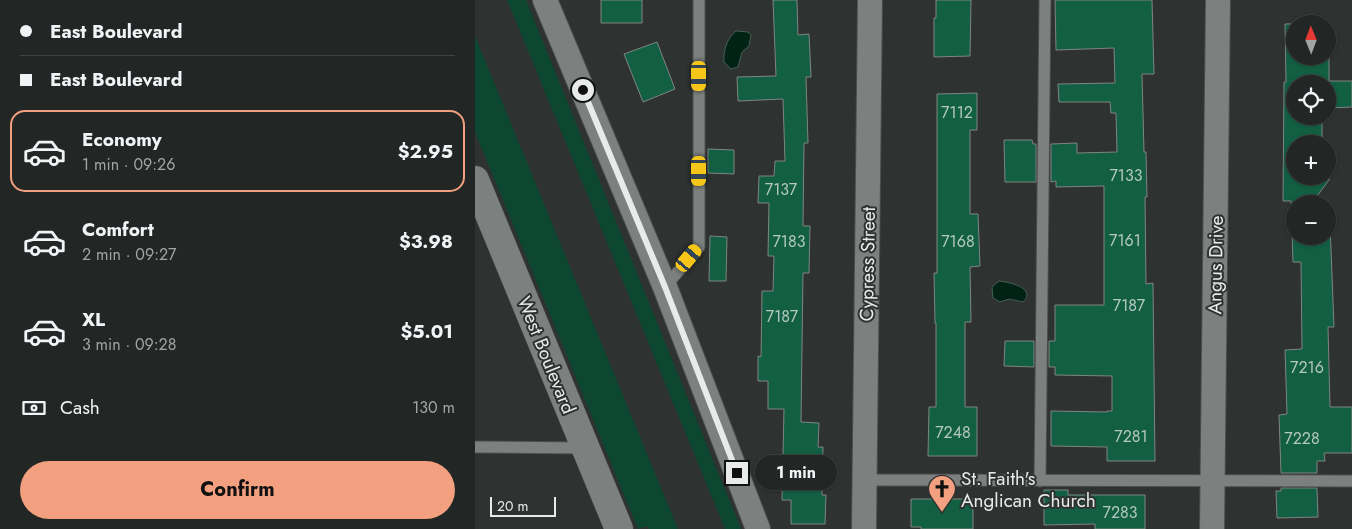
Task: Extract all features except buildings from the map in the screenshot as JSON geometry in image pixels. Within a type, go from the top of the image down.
[{"type":"street","points":[[545,0],[665,287],[758,529]]},
{"type":"street","name":"Cypress Street","points":[[864,529],[870,0]]},
{"type":"street","name":"Angus Drive","points":[[1212,529],[1218,0]]},
{"type":"street","name":"West Boulevard","points":[[475,180],[619,529]]},
{"type":"lane","points":[[665,287],[699,246],[699,0]]},
{"type":"lane","points":[[1040,481],[1045,0]]},
{"type":"lane","points":[[475,447],[585,448]]},
{"type":"lane","points":[[864,480],[1352,481]]},
{"type":"shaded area","points":[[507,0],[526,0],[741,529],[725,529]]},
{"type":"shaded area","points":[[736,31],[748,32],[751,35],[749,46],[742,52],[738,67],[731,69],[724,62],[724,54],[728,41]]},
{"type":"shaded area","points":[[475,36],[678,529],[649,529],[647,526],[638,529],[475,132]]},
{"type":"shaded area","points":[[999,281],[1015,284],[1024,289],[1027,293],[1023,302],[1009,299],[1000,302],[993,298],[992,287]]},
{"type":"place","name":"St. Faith's Anglican Church","points":[[942,513]]},
{"type":"route","points":[[583,90],[665,287],[737,473]]}]
